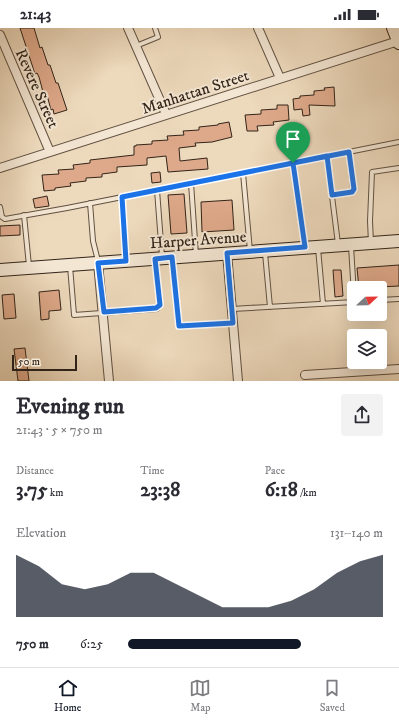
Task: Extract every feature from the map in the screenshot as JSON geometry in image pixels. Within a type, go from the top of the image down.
[{"type":"main road","points":[[393,28],[399,42]]},
{"type":"main road","name":"Harper Avenue","points":[[0,270],[399,241]]},
{"type":"street","points":[[128,28],[166,114]]},
{"type":"street","points":[[258,28],[280,78]]},
{"type":"street","name":"Revere Street","points":[[0,36],[50,152]]},
{"type":"street","name":"Manhattan Street","points":[[0,168],[280,78],[399,42]]},
{"type":"street","points":[[227,253],[238,381]]},
{"type":"street","points":[[98,263],[104,312],[109,381]]},
{"type":"street","points":[[305,375],[399,369]]},
{"type":"lane","points":[[136,46],[158,37],[155,28]]},
{"type":"lane","points":[[0,207],[2,217],[5,219],[24,216],[399,142]]},
{"type":"lane","points":[[332,195],[352,192],[354,189],[349,152]]},
{"type":"lane","points":[[327,156],[338,245]]},
{"type":"lane","points":[[293,163],[305,247]]},
{"type":"lane","points":[[371,242],[370,221],[372,172],[399,168]]},
{"type":"lane","points":[[243,173],[250,252]]},
{"type":"lane","points":[[191,183],[196,256]]},
{"type":"lane","points":[[157,190],[163,258],[179,326],[233,323]]},
{"type":"lane","points":[[122,197],[126,261]]},
{"type":"lane","points":[[90,203],[93,241],[98,263]]},
{"type":"lane","points":[[24,216],[29,267]]},
{"type":"lane","points":[[351,244],[353,281]]},
{"type":"lane","points":[[318,246],[323,304]]},
{"type":"lane","points":[[265,250],[270,307]]},
{"type":"lane","points":[[70,265],[74,315],[156,308],[160,305],[163,258]]},
{"type":"lane","points":[[387,300],[399,299]]},
{"type":"lane","points":[[232,309],[347,302]]},
{"type":"building","points":[[20,28],[34,28],[40,48],[42,47],[56,83],[58,83],[67,110],[54,114],[53,109],[51,110],[47,95],[46,96],[45,91],[43,92],[39,77],[37,73],[35,74]]},
{"type":"building","points":[[334,87],[335,106],[309,105],[310,115],[303,116],[302,109],[294,110],[293,99],[300,98],[300,96],[314,95],[314,91]]},
{"type":"building","points":[[277,105],[288,105],[289,120],[273,122],[274,125],[257,126],[258,131],[247,131],[245,115],[261,114],[261,110],[277,109]]},
{"type":"building","points":[[229,122],[232,137],[212,142],[195,143],[196,146],[179,148],[180,161],[207,158],[208,169],[168,172],[166,156],[147,158],[147,165],[117,167],[117,172],[102,174],[102,177],[86,178],[86,181],[70,183],[71,186],[44,191],[42,175],[59,174],[58,170],[74,169],[73,165],[90,163],[90,160],[134,155],[134,146],[136,145],[152,144],[152,141],[168,140],[167,136],[184,135],[183,131],[199,130],[199,127]]},
{"type":"building","points":[[160,172],[161,182],[152,183],[151,173]]},
{"type":"building","points":[[184,194],[187,233],[171,234],[168,195]]},
{"type":"building","points":[[47,196],[49,206],[35,208],[33,199]]},
{"type":"building","points":[[232,200],[234,230],[202,232],[201,202]]},
{"type":"building","points":[[20,225],[20,235],[0,236],[0,226]]},
{"type":"building","points":[[399,265],[399,286],[387,287],[387,281],[358,281],[357,268]]},
{"type":"building","points":[[333,270],[341,270],[343,296],[335,297]]},
{"type":"building","points":[[59,290],[61,310],[49,311],[49,319],[41,320],[39,292]]},
{"type":"building","points":[[14,294],[16,318],[4,319],[2,295]]},
{"type":"building","points":[[25,348],[29,381],[18,381],[14,349]]},
{"type":"route","points":[[293,163],[122,197],[126,261],[98,263],[104,312],[156,308],[160,305],[155,259],[172,257],[179,326],[233,323],[227,253],[305,247],[293,163],[327,156],[332,195],[352,192],[354,189],[349,152],[327,156],[293,163]]}]
